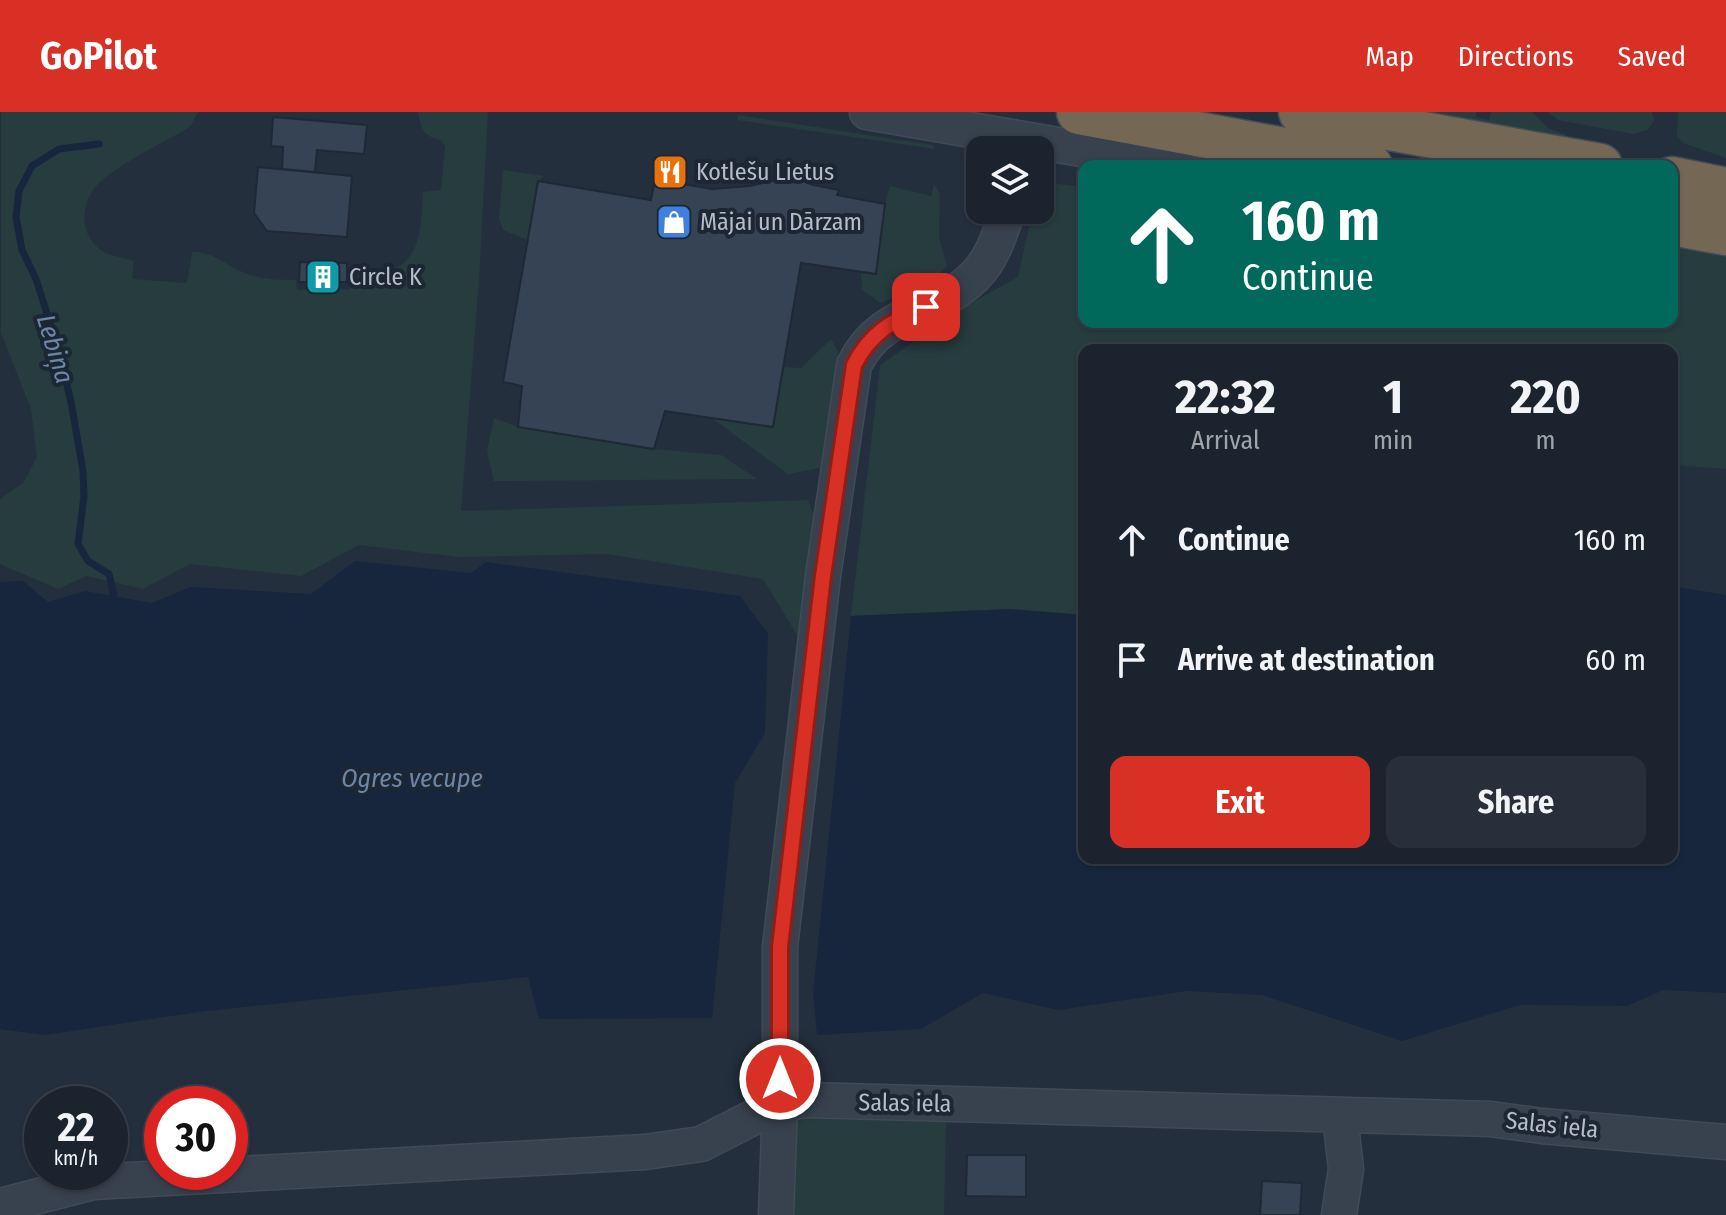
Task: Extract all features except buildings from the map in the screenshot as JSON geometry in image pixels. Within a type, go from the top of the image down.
[{"type":"highway","points":[[1079,112],[1338,160]]},
{"type":"highway","points":[[1316,114],[1567,160]]},
{"type":"highway","points":[[1678,180],[1726,190]]},
{"type":"highway","points":[[1678,224],[1726,233]]},
{"type":"street","points":[[867,112],[983,136]]},
{"type":"street","points":[[1054,149],[1135,160]]},
{"type":"street","points":[[776,1215],[780,947],[836,485],[854,365],[864,346],[902,316],[949,297],[977,275],[996,246],[1003,224]]},
{"type":"street","name":"Salas iela","points":[[0,1206],[93,1182],[645,1152],[701,1144],[780,1104],[807,1100],[1491,1119],[1726,1142]]},
{"type":"street","points":[[1339,1215],[1346,1169],[1340,1116]]},
{"type":"green space","points":[[1,112],[198,112],[190,127],[120,167],[93,190],[84,218],[89,237],[104,252],[134,261],[132,279],[187,283],[192,252],[199,252],[251,275],[296,280],[297,290],[350,289],[350,280],[401,265],[416,245],[423,192],[441,190],[445,147],[441,140],[424,131],[418,112],[488,112],[461,511],[808,500],[820,533],[799,638],[763,579],[607,554],[458,557],[359,545],[301,576],[190,564],[143,589],[86,576],[58,589],[0,564],[0,499],[24,482],[37,457],[31,409],[1,333]]},
{"type":"green space","points":[[1368,112],[1476,112],[1476,117],[1489,120],[1491,112],[1532,112],[1549,129],[1566,134],[1564,141]]},
{"type":"green space","points":[[1548,112],[1652,112],[1654,120],[1648,130],[1633,134],[1558,120]]},
{"type":"green space","points":[[1678,112],[1726,112],[1726,158],[1683,143],[1677,136]]},
{"type":"green space","points":[[738,115],[933,145],[935,149],[737,120]]},
{"type":"green space","points":[[503,170],[544,176],[538,181],[528,240],[503,230],[499,218]]},
{"type":"green space","points":[[934,184],[940,194],[939,238],[947,266],[932,280],[881,303],[862,290],[861,273],[876,274],[890,186],[931,196]]},
{"type":"green space","points":[[1054,184],[1078,186],[1078,328],[1678,328],[1678,246],[1726,256],[1726,469],[1678,465],[1678,344],[1078,344],[1078,615],[1009,609],[851,616],[880,365],[955,312],[1018,277],[1030,224],[1054,224]]},
{"type":"green space","points":[[831,339],[838,351],[820,468],[788,474],[713,419],[772,427],[784,367],[801,368]]},
{"type":"green space","points":[[494,418],[518,427],[654,449],[721,455],[757,479],[494,481],[487,451]]},
{"type":"green space","points":[[797,1113],[946,1116],[944,1215],[794,1215]]},
{"type":"water","name":"Ogres vecupe","points":[[355,561],[471,573],[486,562],[740,596],[768,634],[765,733],[735,783],[712,1018],[539,1019],[528,977],[198,1012],[45,1035],[0,1029],[0,582],[23,581],[48,602],[85,591],[152,603],[190,587],[311,594]]},
{"type":"water","points":[[1678,587],[1726,595],[1726,993],[1663,990],[1627,1006],[1520,1005],[1402,1041],[1262,995],[1187,991],[1058,1010],[983,993],[921,1029],[817,1035],[813,993],[851,616],[1009,609],[1078,615],[1078,864],[1678,864]]},
{"type":"waterway","name":"Lebiņa","points":[[99,144],[59,149],[32,166],[19,191],[16,217],[22,250],[36,279],[71,402],[83,471],[84,496],[78,544],[88,561],[109,574],[114,596]]},
{"type":"place","name":"Kotlešu Lietus","points":[[670,172]]},
{"type":"place","name":"Mājai un Dārzam","points":[[674,222]]},
{"type":"place","name":"Circle K","points":[[323,277]]},
{"type":"route","points":[[780,1079],[780,947],[823,576],[854,365],[864,346],[877,333],[902,316],[926,307]]}]
